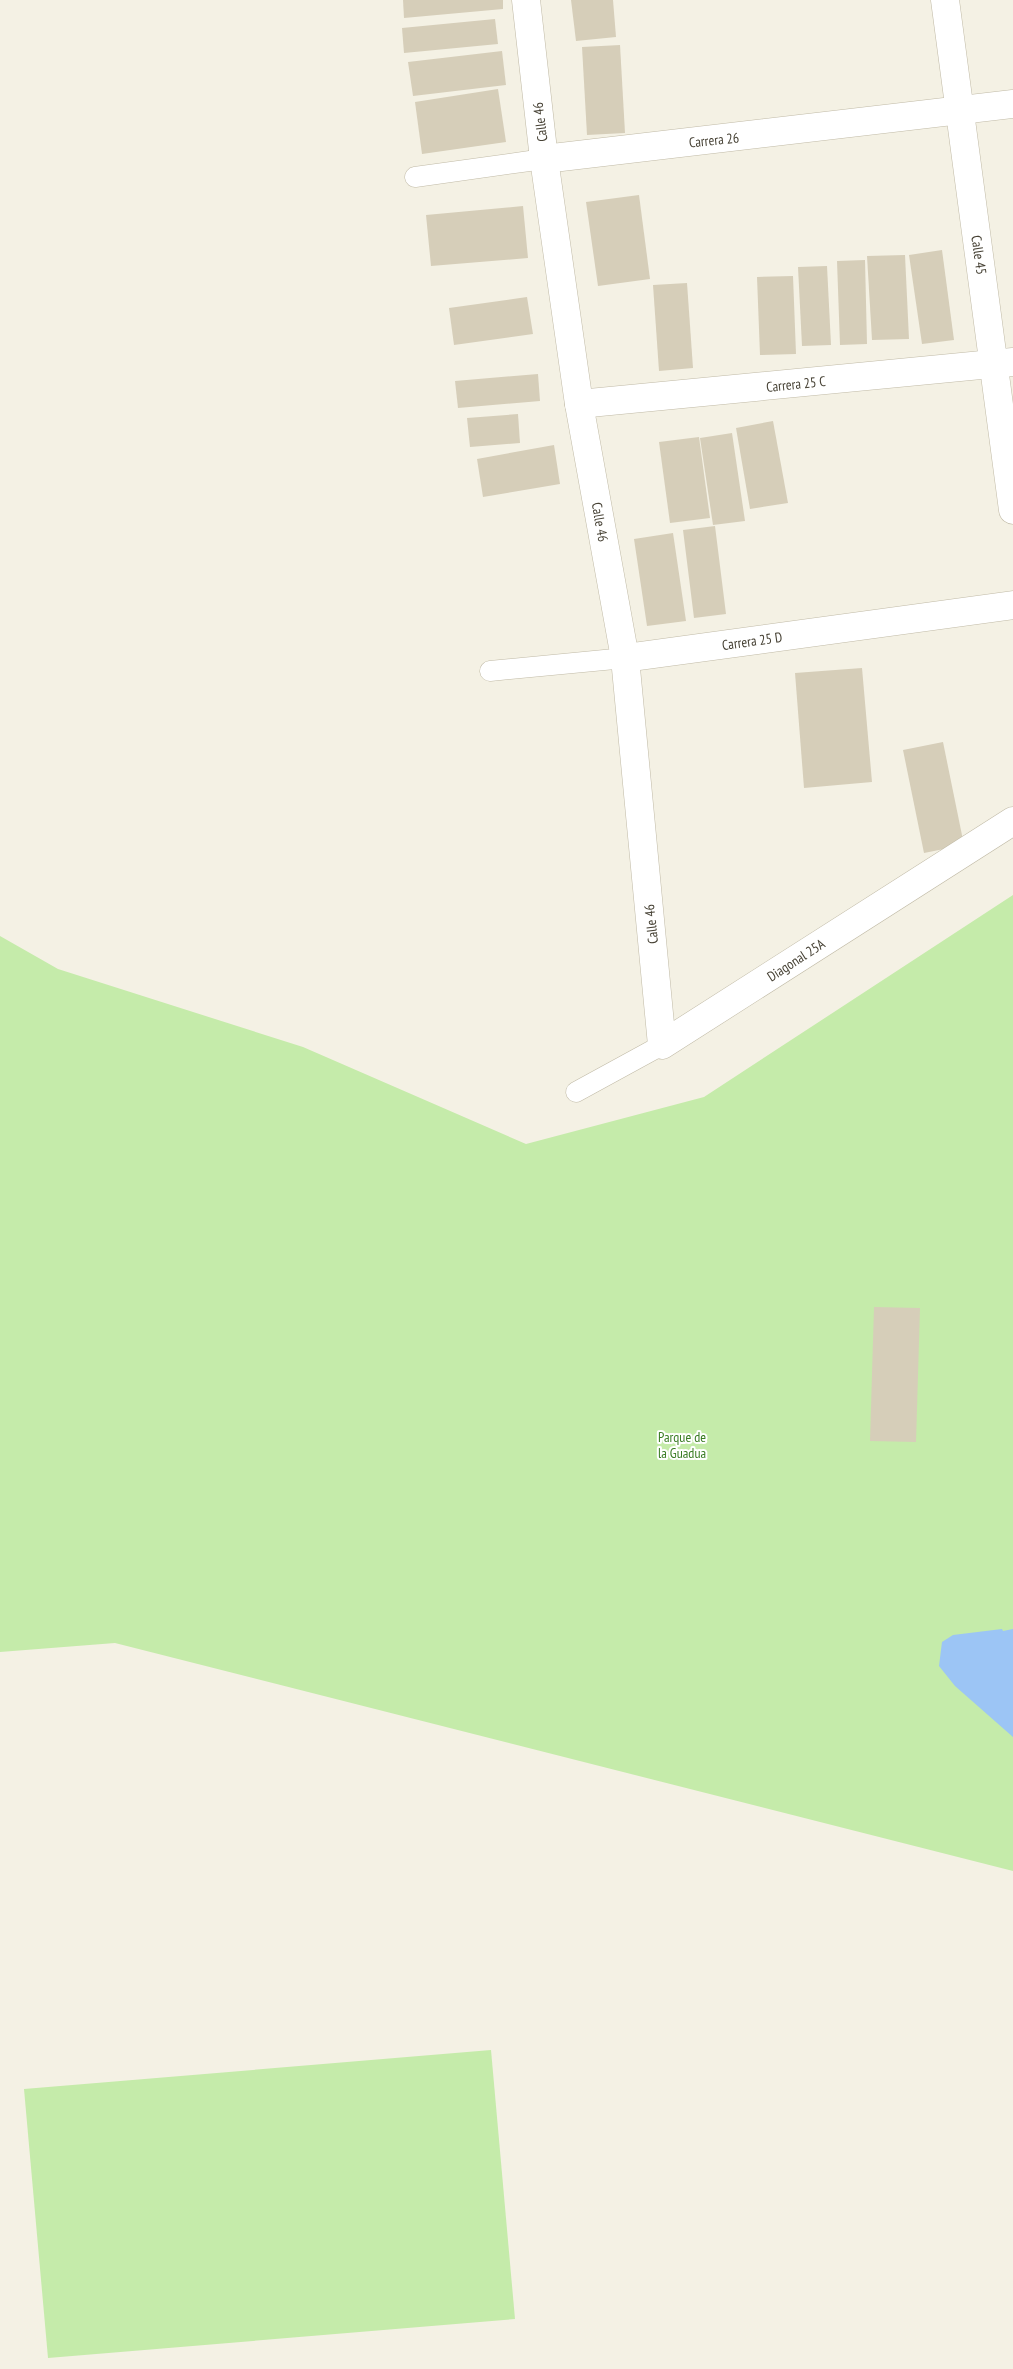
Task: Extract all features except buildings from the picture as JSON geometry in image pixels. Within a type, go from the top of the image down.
[{"type":"street","name":"Calle 46","points":[[526,0],[544,159],[579,404],[625,658],[662,1045]]},
{"type":"street","name":"Calle 45","points":[[945,0],[960,112],[1003,363],[1013,510]]},
{"type":"street","name":"Carrera 26","points":[[544,159],[960,112],[1013,104]]},
{"type":"street","name":"Carrera 25 C","points":[[579,404],[1003,363]]},
{"type":"street","name":"Carrera 25 D","points":[[625,658],[1013,605]]},
{"type":"street","name":"Diagonal 25A","points":[[662,1045],[1013,821]]},
{"type":"lane","name":"Carrera 26","points":[[415,178],[544,159]]},
{"type":"lane","name":"Carrera 25 D","points":[[490,671],[625,658]]},
{"type":"lane","name":"Diagonal 25A","points":[[576,1092],[662,1045]]},
{"type":"green space","name":"Parque de la Guadua","points":[[1013,895],[1013,1871],[115,1643],[0,1652],[0,936],[58,969],[303,1047],[526,1144],[704,1097]]},
{"type":"green space","points":[[491,2050],[515,2319],[48,2358],[24,2089]]},
{"type":"water","points":[[1002,1629],[1003,1631],[1013,1629],[1013,1737],[955,1686],[939,1666],[942,1642],[953,1635]]}]
